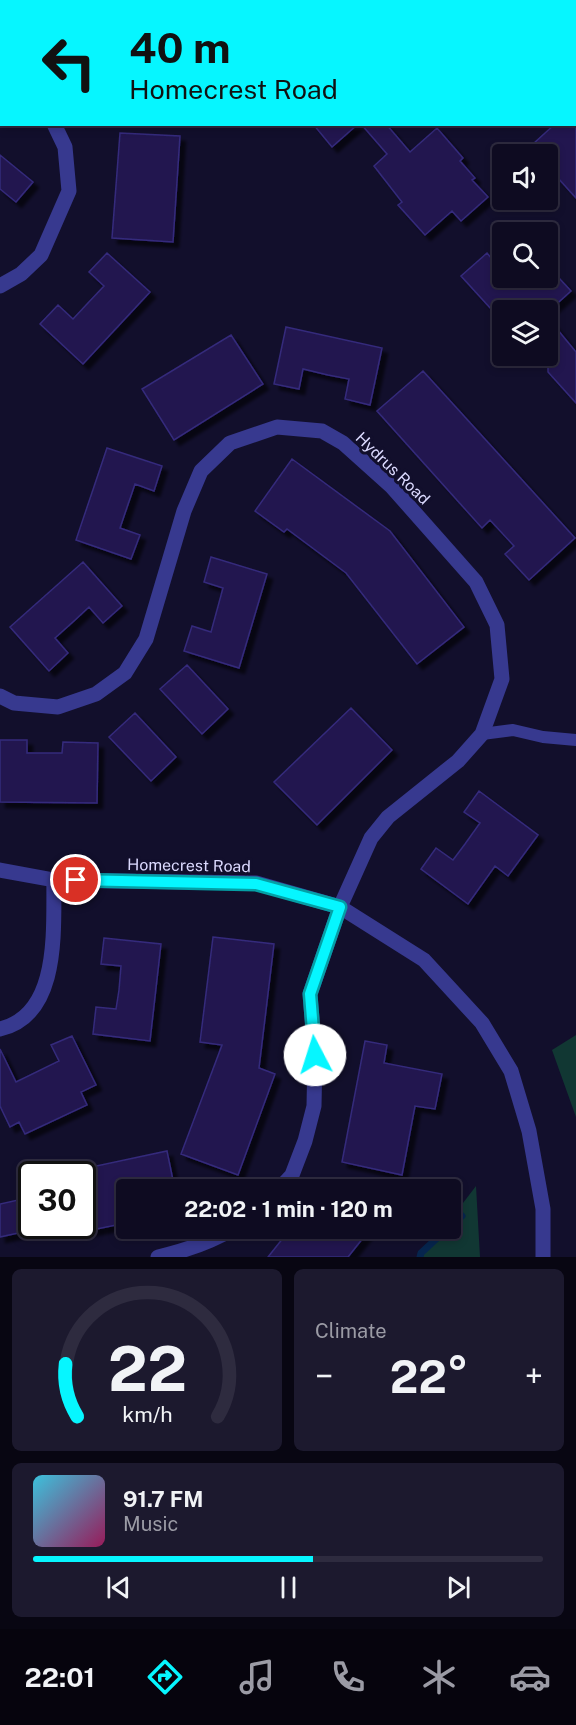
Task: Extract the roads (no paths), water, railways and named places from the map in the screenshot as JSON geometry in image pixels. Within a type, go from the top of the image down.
[{"type":"street","points":[[0,286],[21,274],[41,255],[69,192],[65,147],[55,126]]},
{"type":"street","name":"Hydrus Road","points":[[0,696],[14,703],[58,707],[96,694],[125,673],[146,639],[184,511],[201,471],[230,443],[277,428],[322,431],[344,443],[392,487],[476,582],[497,625],[502,679],[482,734],[458,760],[388,817],[371,838],[340,907],[310,994],[315,1055],[314,1106],[305,1141],[292,1175],[288,1179]]},
{"type":"street","name":"Homecrest Road","points":[[0,870],[54,880],[256,884],[340,907],[424,960],[482,1023],[511,1071],[530,1131],[543,1209],[543,1257]]},
{"type":"street","points":[[0,1029],[27,1015],[41,995],[49,972],[52,947],[54,880]]},
{"type":"street","points":[[158,1257],[178,1253],[213,1239]]},
{"type":"lane","points":[[482,734],[513,730],[543,737],[576,740]]},
{"type":"waterway","points":[[420,1257],[421,1253],[436,1239]]}]
